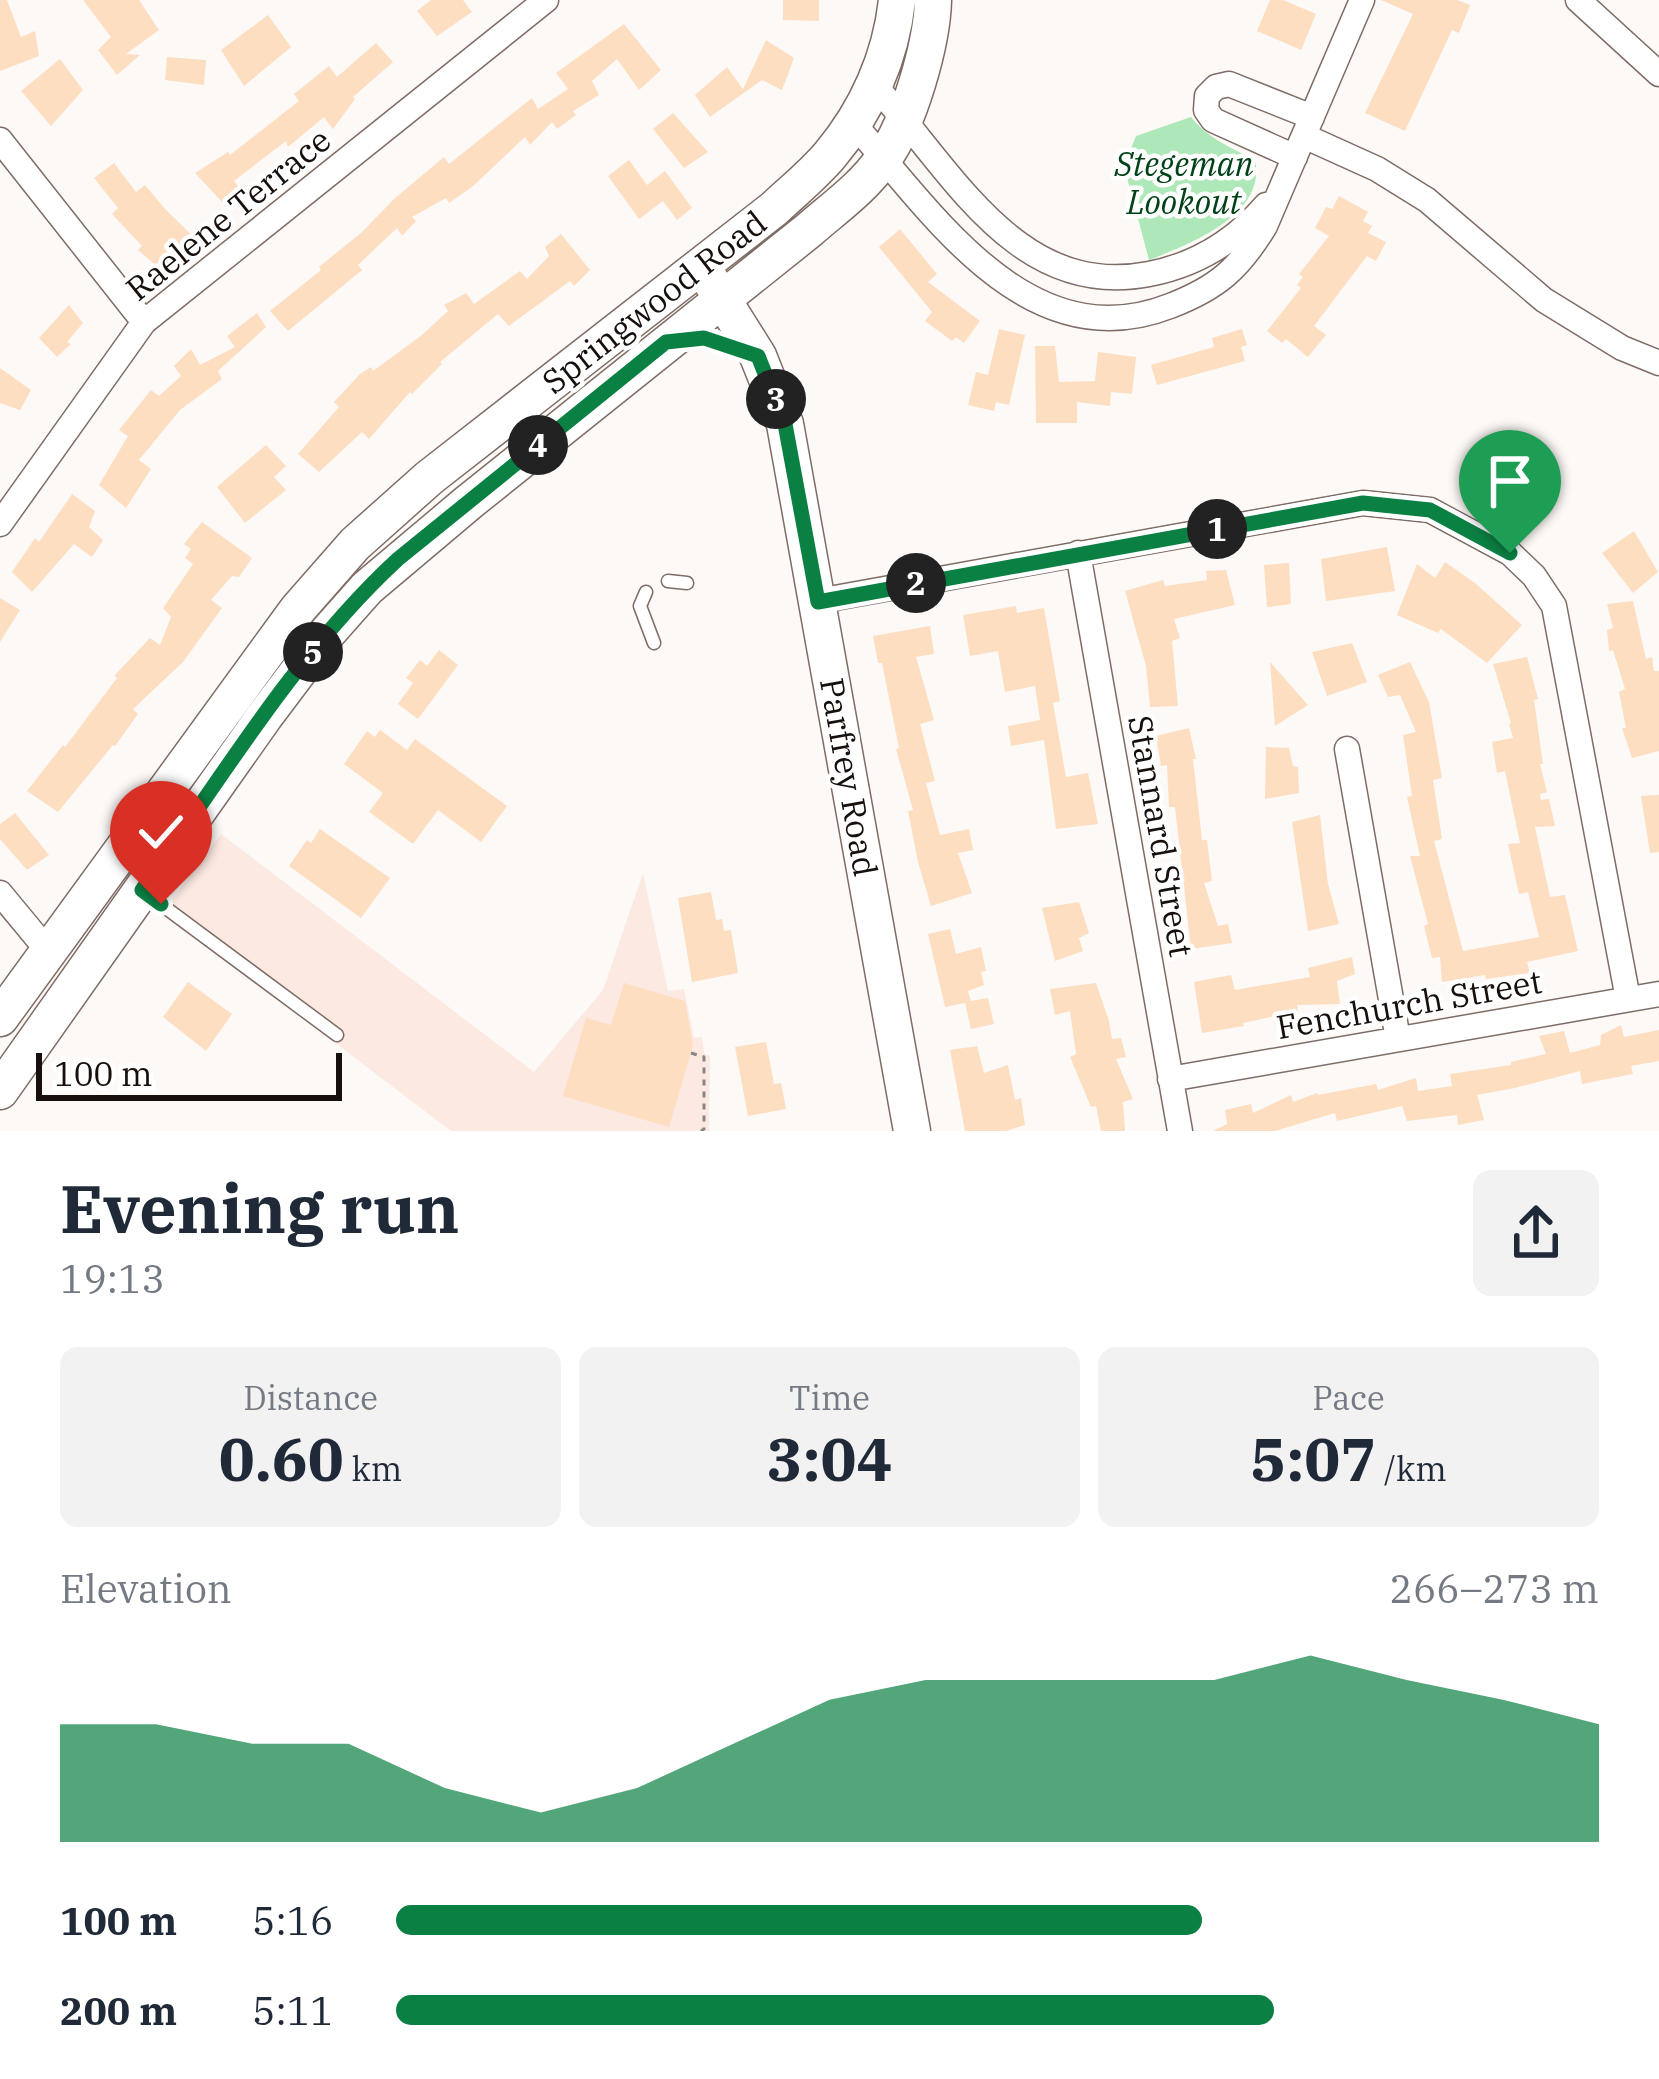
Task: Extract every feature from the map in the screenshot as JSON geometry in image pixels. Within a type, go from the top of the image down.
[{"type":"main road","name":"Springwood Road","points":[[0,1018],[298,608],[355,544],[429,478],[775,208],[828,159],[874,86],[897,0]]},
{"type":"main road","name":"Springwood Road","points":[[0,1091],[264,717],[367,588],[851,194],[884,159],[926,53],[933,0]]},
{"type":"main road","name":"Parfrey Road","points":[[710,258],[733,290],[785,424],[912,1131]]},
{"type":"main road","name":"Parfrey Road","points":[[733,290],[755,302],[778,352],[786,385],[785,424]]},
{"type":"main road","points":[[666,342],[704,338],[758,356]]},
{"type":"street","name":"Raelene Terrace","points":[[0,524],[144,322],[519,8],[546,0]]},
{"type":"street","points":[[854,124],[951,237],[990,273],[1021,293],[1091,318],[1125,319],[1158,311],[1197,296],[1228,276],[1257,239],[1362,0]]},
{"type":"street","points":[[1578,0],[1659,74]]},
{"type":"street","points":[[874,86],[1009,238],[1036,257],[1073,273],[1100,279],[1130,278],[1192,262],[1247,226],[1283,184]]},
{"type":"street","points":[[1304,136],[1377,169],[1427,200],[1544,300],[1622,348],[1659,363]]},
{"type":"street","points":[[0,140],[144,322]]},
{"type":"street","points":[[818,602],[1363,503],[1430,510],[1510,553],[1534,576],[1554,606],[1628,999]]},
{"type":"street","name":"Stannard Street","points":[[1078,553],[1180,1131]]},
{"type":"street","points":[[1347,749],[1398,1039]]},
{"type":"street","points":[[0,893],[48,951]]},
{"type":"street","name":"Fenchurch Street","points":[[1170,1078],[1659,994]]},
{"type":"lane","points":[[668,581],[687,583]]},
{"type":"lane","points":[[646,592],[640,606],[654,643]]},
{"type":"lane","points":[[142,890],[337,1035]]},
{"type":"path","points":[[691,1053],[704,1057],[701,1131]]},
{"type":"shaded area","points":[[221,834],[534,1072],[603,990],[643,873],[668,991],[684,989],[694,1038],[702,1037],[704,1053],[710,1056],[709,1131],[451,1131],[163,912]]},
{"type":"green space","name":"Stegeman Lookout","points":[[1191,117],[1212,137],[1255,160],[1256,179],[1238,212],[1222,225],[1149,260],[1124,166],[1136,136]]},
{"type":"building","points":[[0,0],[7,0],[21,37],[35,31],[39,56],[0,71]]},
{"type":"building","points":[[83,0],[139,0],[159,30],[126,54],[140,55],[117,75],[98,50],[111,37]]},
{"type":"building","points":[[431,0],[463,0],[472,12],[437,36],[417,11]]},
{"type":"building","points":[[783,0],[819,0],[819,21],[783,20]]},
{"type":"building","points":[[1270,0],[1283,0],[1316,14],[1301,50],[1257,31]]},
{"type":"building","points":[[1381,0],[1457,0],[1470,5],[1459,33],[1452,30],[1405,131],[1365,113],[1413,14]]},
{"type":"building","points":[[268,15],[291,47],[244,86],[221,50]]},
{"type":"building","points":[[624,24],[661,70],[639,90],[617,59],[592,81],[599,95],[573,111],[576,115],[557,129],[552,122],[530,145],[525,137],[472,187],[449,203],[446,198],[412,217],[416,221],[402,236],[397,228],[358,265],[362,270],[288,331],[270,311],[444,157],[449,164],[532,98],[538,109],[568,89],[556,73]]},
{"type":"building","points":[[766,40],[794,58],[782,90],[762,80],[710,117],[695,95],[727,67],[743,89]]},
{"type":"building","points":[[376,43],[393,62],[353,97],[333,129],[324,117],[288,147],[286,141],[234,181],[241,190],[225,205],[195,173],[230,155],[299,101],[294,94],[329,66],[337,77]]},
{"type":"building","points":[[167,57],[206,60],[204,85],[165,80]]},
{"type":"building","points":[[60,59],[83,90],[51,126],[21,91]]},
{"type":"building","points":[[673,113],[708,152],[684,168],[653,129]]},
{"type":"building","points":[[629,160],[647,185],[665,171],[692,208],[677,220],[663,201],[639,219],[608,176]]},
{"type":"building","points":[[114,163],[136,192],[145,185],[198,241],[159,268],[138,250],[142,246],[112,214],[118,208],[94,178]]},
{"type":"building","points":[[1339,196],[1368,212],[1363,221],[1372,226],[1368,233],[1386,242],[1376,261],[1367,256],[1314,326],[1326,335],[1308,357],[1267,331],[1301,288],[1299,274],[1329,236],[1315,228],[1326,207],[1332,209]]},
{"type":"building","points":[[900,229],[937,274],[928,282],[980,321],[964,343],[956,337],[952,341],[925,321],[932,312],[879,247]]},
{"type":"building","points":[[561,234],[590,270],[574,286],[570,281],[509,326],[498,314],[440,362],[369,439],[362,432],[319,472],[298,454],[339,407],[334,402],[360,374],[371,367],[373,371],[422,335],[448,311],[444,305],[466,293],[474,304],[520,271],[527,279],[549,256],[545,247]]},
{"type":"building","points":[[69,305],[83,323],[57,357],[39,338]]},
{"type":"building","points":[[257,313],[266,327],[218,371],[222,379],[180,410],[139,460],[151,469],[126,508],[99,485],[128,436],[119,430],[151,390],[159,396],[181,376],[174,366],[191,349],[200,365],[235,347],[227,336]]},
{"type":"building","points":[[999,329],[1025,335],[1009,405],[996,402],[994,411],[968,405],[976,372],[988,375]]},
{"type":"building","points":[[1242,329],[1245,361],[1157,385],[1151,365],[1214,347],[1212,338]]},
{"type":"building","points":[[1035,346],[1055,346],[1059,382],[1095,381],[1098,352],[1136,357],[1132,394],[1111,392],[1110,406],[1077,402],[1077,423],[1036,423]]},
{"type":"building","points":[[0,368],[31,390],[20,410],[0,403]]},
{"type":"building","points":[[266,445],[286,466],[274,477],[286,490],[245,523],[217,487]]},
{"type":"building","points":[[72,494],[95,511],[89,527],[103,540],[92,557],[74,544],[32,592],[12,572]]},
{"type":"building","points":[[202,522],[252,558],[239,577],[232,576],[211,600],[222,608],[183,662],[133,709],[138,714],[115,746],[58,812],[27,791],[65,747],[117,678],[114,676],[150,638],[160,645],[171,617],[163,608],[193,564],[185,558],[191,549],[184,544]]},
{"type":"building","points":[[1634,531],[1658,572],[1633,593],[1602,553]]},
{"type":"building","points":[[1387,547],[1395,591],[1326,601],[1321,559]]},
{"type":"building","points":[[1445,562],[1522,625],[1487,663],[1441,629],[1438,633],[1397,615],[1417,564],[1435,578]]},
{"type":"building","points":[[1289,563],[1291,604],[1267,607],[1264,565]]},
{"type":"building","points":[[1226,570],[1235,605],[1174,619],[1180,638],[1172,641],[1178,706],[1150,707],[1146,666],[1125,591],[1163,580],[1165,586],[1207,580],[1206,571]]},
{"type":"building","points":[[0,598],[20,610],[0,642]]},
{"type":"building","points":[[1633,601],[1646,659],[1652,657],[1654,671],[1659,671],[1659,751],[1632,758],[1622,728],[1626,728],[1619,692],[1625,689],[1613,650],[1609,651],[1607,630],[1613,628],[1607,604]]},
{"type":"building","points":[[1016,606],[1017,613],[1044,608],[1060,701],[1053,703],[1066,777],[1088,773],[1098,824],[1056,829],[1044,740],[1011,746],[1008,726],[1040,720],[1035,686],[1005,692],[998,651],[970,656],[963,615]]},
{"type":"building","points":[[930,626],[934,654],[916,657],[934,720],[920,724],[935,781],[926,783],[940,835],[969,829],[973,850],[958,853],[972,893],[931,906],[873,636]]},
{"type":"building","points":[[1352,643],[1367,682],[1327,696],[1312,652]]},
{"type":"building","points":[[439,650],[458,665],[418,719],[398,704],[413,683],[406,678],[420,660],[427,666]]},
{"type":"building","points":[[1527,657],[1538,699],[1534,700],[1540,764],[1547,792],[1540,794],[1541,800],[1549,799],[1555,826],[1535,827],[1550,897],[1565,895],[1578,951],[1527,962],[1530,973],[1442,982],[1440,957],[1432,958],[1410,856],[1420,856],[1407,797],[1412,796],[1403,735],[1416,732],[1400,695],[1388,697],[1378,675],[1410,662],[1429,702],[1442,778],[1433,780],[1442,839],[1434,841],[1463,951],[1539,937],[1528,892],[1519,894],[1508,844],[1520,843],[1505,771],[1497,773],[1492,742],[1513,738],[1493,664]]},
{"type":"building","points":[[1270,662],[1308,705],[1275,726]]},
{"type":"building","points":[[1189,728],[1202,840],[1207,840],[1212,881],[1204,883],[1218,926],[1228,924],[1232,943],[1191,949],[1175,807],[1169,807],[1167,765],[1161,766],[1156,736]]},
{"type":"building","points":[[380,730],[407,750],[415,739],[507,806],[481,842],[438,810],[413,844],[369,812],[383,793],[344,764],[367,731],[375,737]]},
{"type":"building","points":[[1266,747],[1289,748],[1293,766],[1298,767],[1299,793],[1265,799]]},
{"type":"building","points":[[1659,795],[1659,852],[1650,853],[1641,796]]},
{"type":"building","points":[[15,813],[49,855],[27,870],[0,839],[0,824]]},
{"type":"building","points":[[1320,815],[1328,884],[1339,924],[1308,931],[1292,822]]},
{"type":"building","points":[[320,829],[390,878],[361,918],[289,866]]},
{"type":"building","points":[[711,892],[716,920],[722,919],[724,931],[731,930],[738,973],[692,982],[678,898]]},
{"type":"building","points":[[1079,902],[1089,933],[1079,938],[1083,951],[1055,961],[1042,908]]},
{"type":"building","points":[[950,929],[956,954],[981,947],[984,985],[968,991],[971,1001],[988,998],[994,1024],[971,1029],[965,1003],[945,1007],[928,934]]},
{"type":"building","points":[[1352,957],[1355,974],[1337,981],[1340,1004],[1297,1005],[1298,1011],[1202,1033],[1194,982],[1231,975],[1235,990],[1310,977],[1308,968]]},
{"type":"building","points":[[188,982],[232,1014],[206,1051],[163,1017]]},
{"type":"building","points":[[624,983],[685,1001],[693,1046],[669,1127],[563,1096],[586,1018],[611,1025]]},
{"type":"building","points":[[1096,983],[1112,1039],[1121,1038],[1126,1057],[1116,1059],[1133,1099],[1123,1102],[1125,1131],[1101,1131],[1096,1106],[1091,1107],[1070,1057],[1076,1054],[1070,1011],[1055,1015],[1050,989]]},
{"type":"building","points":[[1621,1025],[1624,1037],[1659,1030],[1659,1061],[1631,1066],[1633,1074],[1582,1084],[1580,1071],[1477,1095],[1484,1120],[1458,1125],[1457,1115],[1407,1121],[1402,1106],[1337,1121],[1335,1113],[1275,1131],[1213,1131],[1227,1124],[1225,1110],[1251,1104],[1253,1113],[1291,1095],[1293,1102],[1317,1093],[1376,1084],[1378,1090],[1416,1078],[1418,1091],[1452,1086],[1450,1074],[1511,1065],[1546,1054],[1539,1036],[1564,1031],[1570,1053],[1600,1045],[1601,1035]]},
{"type":"building","points":[[766,1042],[774,1084],[781,1083],[786,1109],[748,1116],[735,1047]]},
{"type":"building","points":[[977,1046],[984,1073],[1008,1065],[1025,1125],[1006,1131],[965,1131],[950,1050]]},
{"type":"route","points":[[161,904],[142,890],[264,717],[367,588],[666,342],[704,338],[758,356],[785,424],[818,602],[1363,503],[1430,510],[1510,553]]}]
